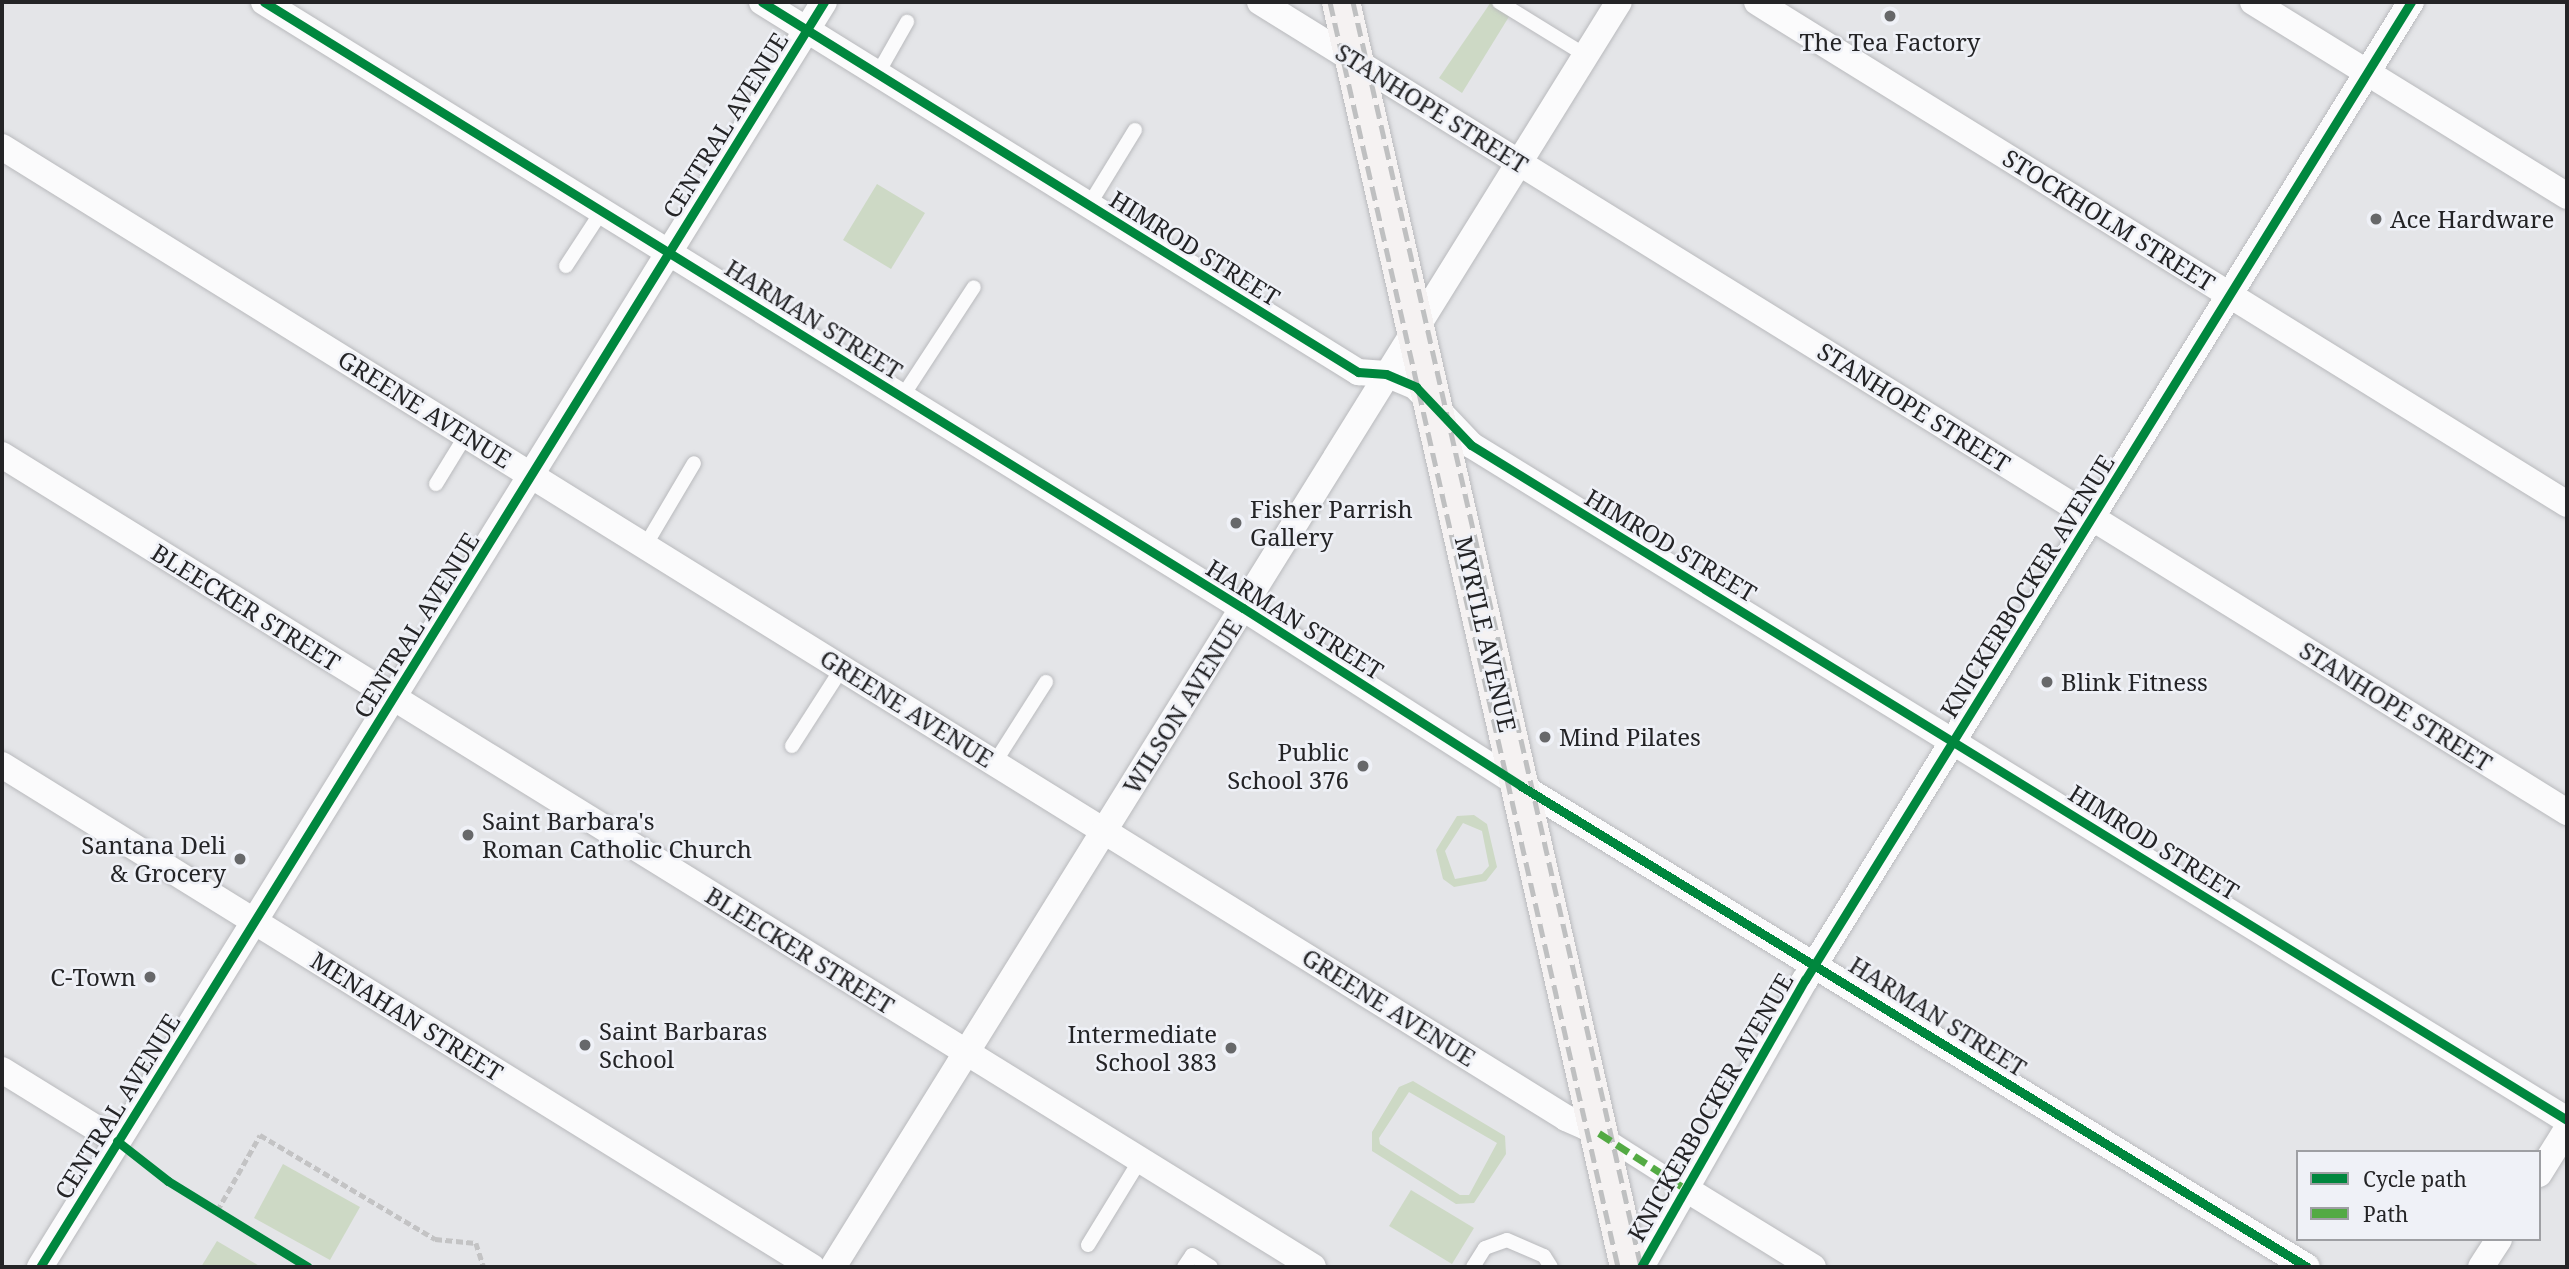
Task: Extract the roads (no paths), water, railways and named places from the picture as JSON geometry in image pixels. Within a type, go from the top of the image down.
[{"type":"main road","name":"MYRTLE AVENUE","points":[[1341,2],[1629,1264]]},
{"type":"street","name":"HARMAN STREET","points":[[264,2],[1243,608],[1521,786],[1816,963],[2307,1267]]},
{"type":"street","name":"HIMROD STREET","points":[[762,2],[1358,372],[1386,374],[1416,387],[1433,410],[1471,445],[2567,1120]]},
{"type":"street","name":"CENTRAL AVENUE","points":[[40,1267],[824,2]]},
{"type":"street","name":"STANHOPE STREET","points":[[1260,2],[2567,812]]},
{"type":"street","name":"WILSON AVENUE","points":[[833,1267],[1619,2]]},
{"type":"street","name":"STOCKHOLM STREET","points":[[1757,2],[2567,504]]},
{"type":"street","points":[[2253,2],[2567,197]]},
{"type":"street","name":"KNICKERBOCKER AVENUE","points":[[1629,1264],[1686,1189],[1816,963],[2411,2]]},
{"type":"street","name":"GREENE AVENUE","points":[[2,147],[1557,1112],[1599,1133],[1813,1267]]},
{"type":"street","name":"BLEECKER STREET","points":[[2,455],[1312,1267]]},
{"type":"street","name":"MENAHAN STREET","points":[[2,765],[812,1267]]},
{"type":"street","points":[[2,1070],[117,1141]]},
{"type":"street","points":[[2541,1171],[2567,1129]]},
{"type":"street","points":[[2482,1267],[2498,1241]]},
{"type":"lane","points":[[1499,2],[1586,55]]},
{"type":"lane","points":[[878,73],[907,22]]},
{"type":"lane","points":[[1089,205],[1135,130]]},
{"type":"lane","points":[[566,266],[602,211]]},
{"type":"lane","points":[[902,397],[974,287]]},
{"type":"lane","points":[[436,484],[466,435]]},
{"type":"lane","points":[[645,546],[694,463]]},
{"type":"lane","points":[[792,746],[842,668]]},
{"type":"lane","points":[[995,762],[1046,682]]},
{"type":"lane","points":[[1088,1245],[1140,1160]]},
{"type":"lane","points":[[1474,1267],[1485,1248],[1507,1240],[1544,1256],[1551,1267]]},
{"type":"lane","points":[[1184,1267],[1192,1255],[1211,1267]]},
{"type":"railway","points":[[1330,2],[1618,1267]]},
{"type":"railway","points":[[1353,2],[1641,1267]]},
{"type":"place","name":"The Tea Factory","points":[[1890,16]]},
{"type":"place","name":"Ace Hardware","points":[[2376,219]]},
{"type":"place","name":"Fisher Parrish Gallery","points":[[1236,523]]},
{"type":"place","name":"Blink Fitness","points":[[2047,682]]},
{"type":"place","name":"Mind Pilates","points":[[1545,737]]},
{"type":"place","name":"Public School 376","points":[[1363,766]]},
{"type":"place","name":"Saint Barbara's Roman Catholic Church","points":[[468,835]]},
{"type":"place","name":"Santana Deli & Grocery","points":[[240,859]]},
{"type":"place","name":"C-Town","points":[[150,977]]},
{"type":"place","name":"Saint Barbaras School","points":[[585,1045]]},
{"type":"place","name":"Intermediate School 383","points":[[1231,1048]]}]
